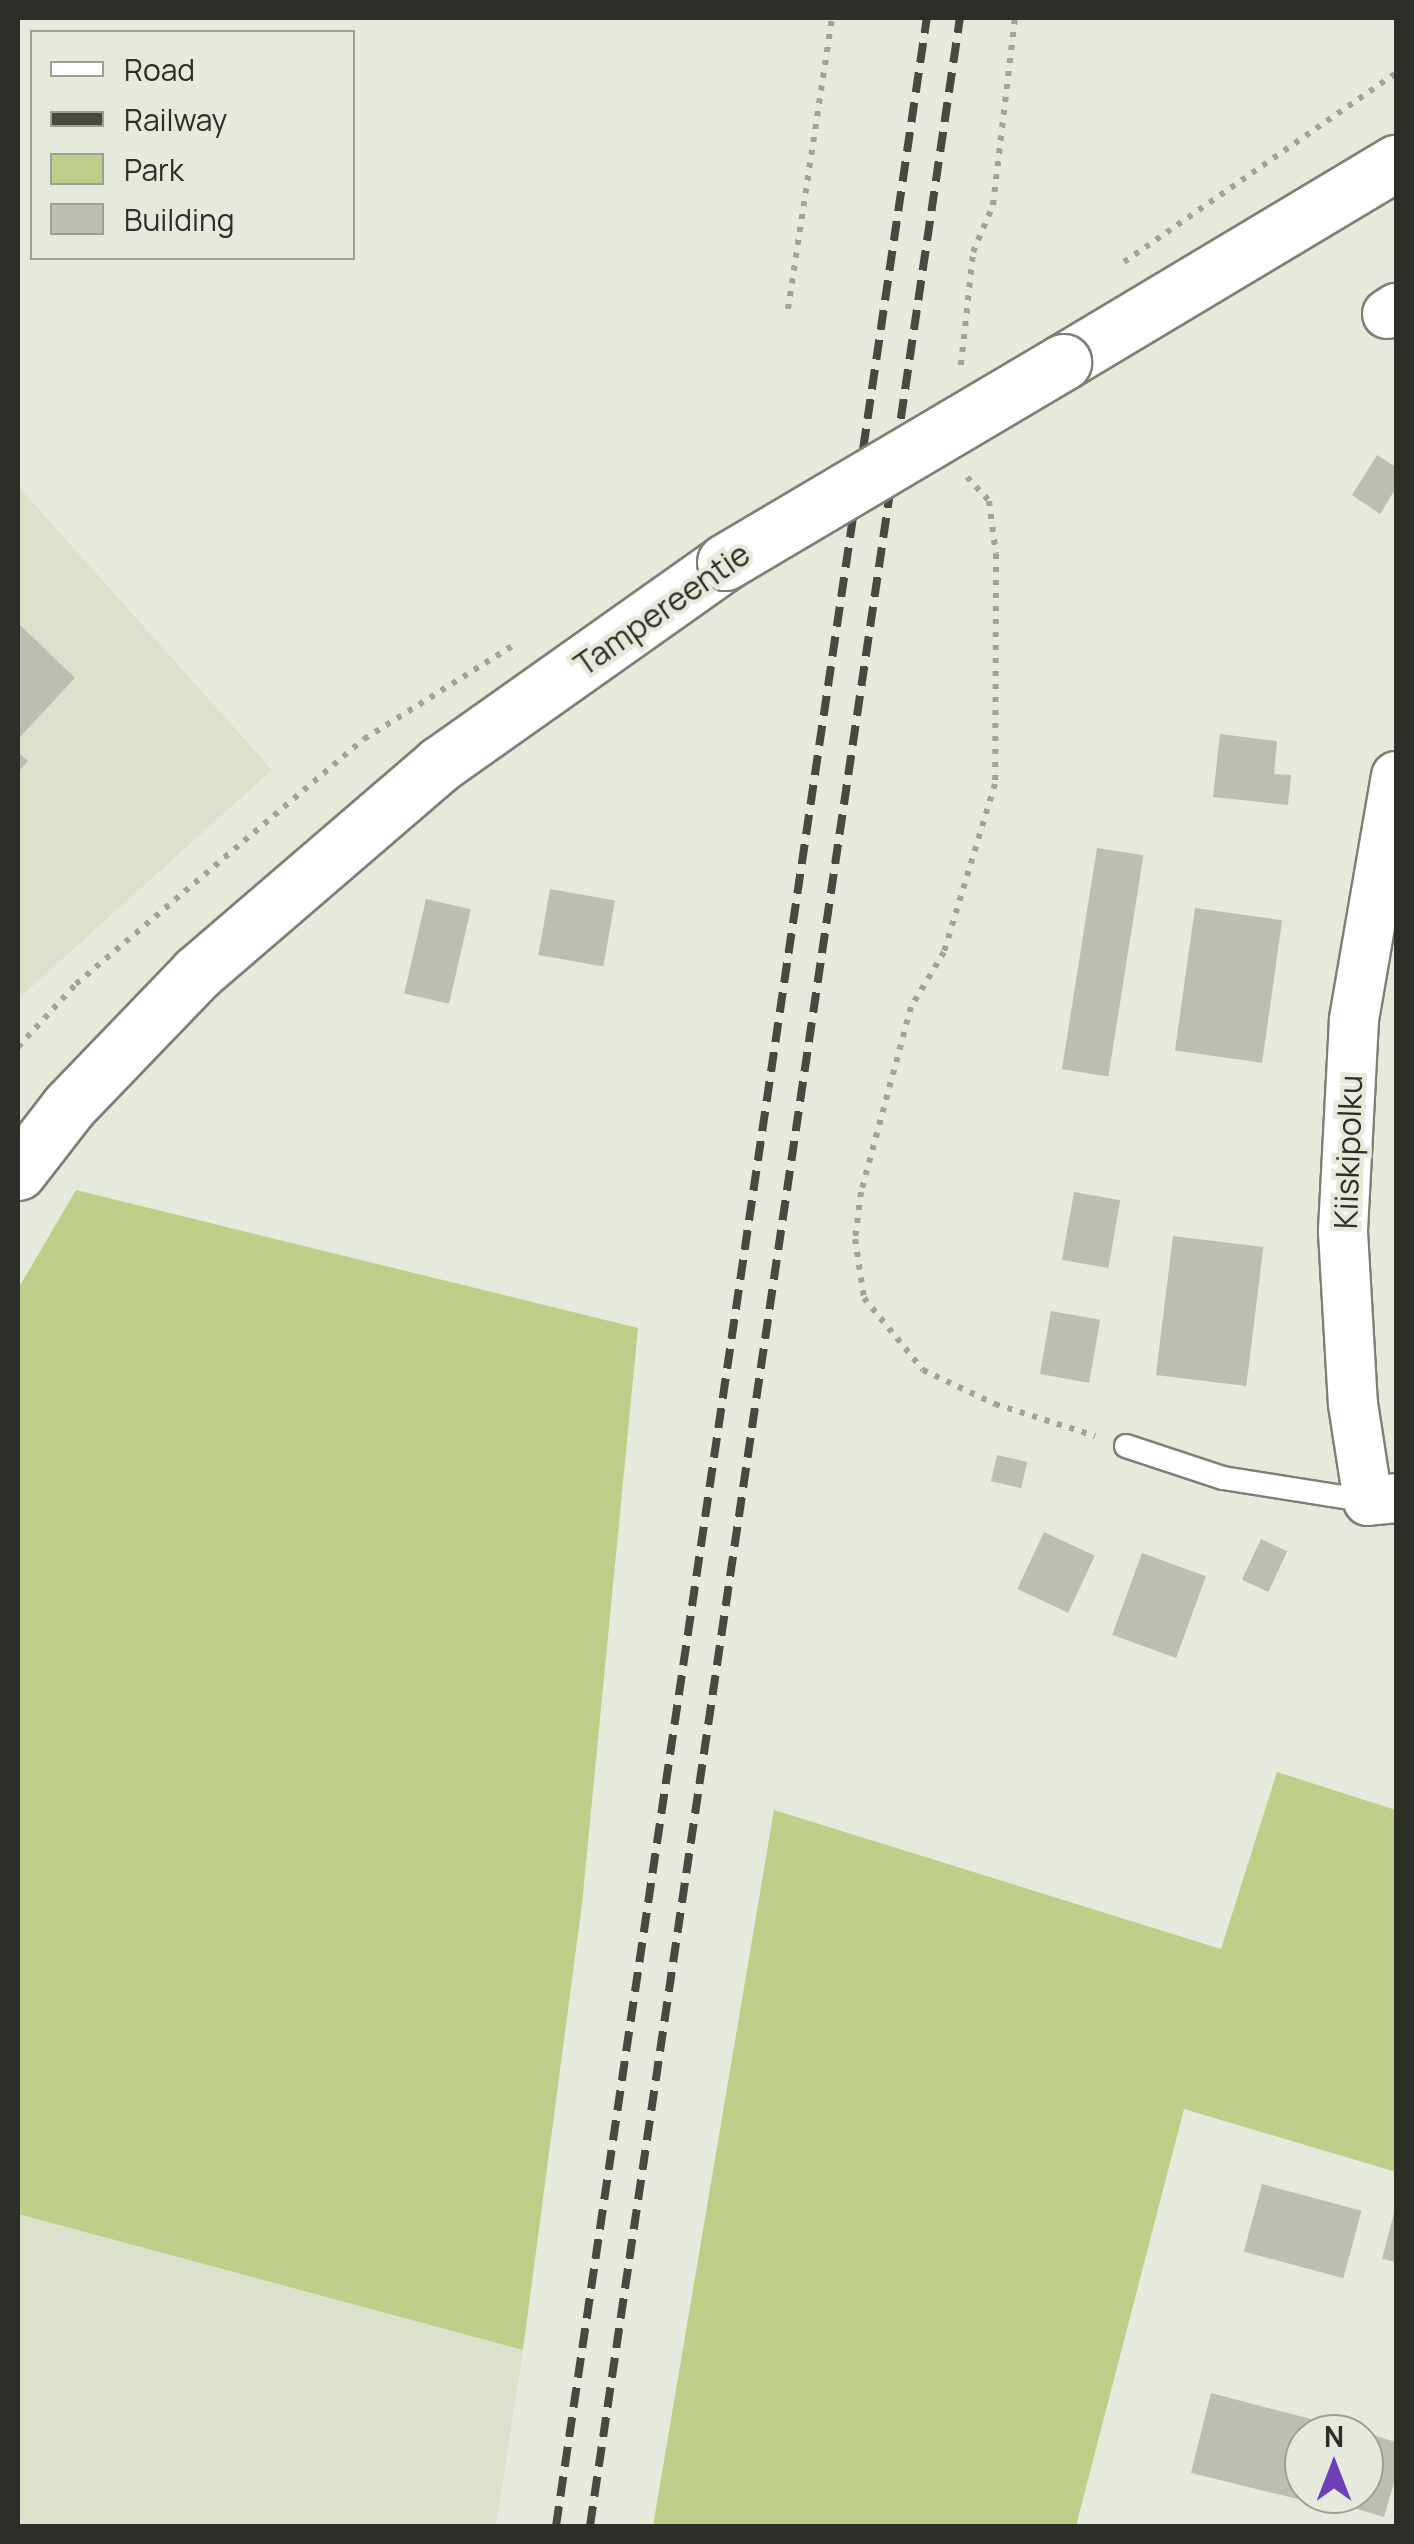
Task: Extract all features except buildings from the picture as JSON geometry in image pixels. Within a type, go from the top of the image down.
[{"type":"main road","name":"Tampereentie","points":[[18,1172],[69,1106],[197,973],[440,764],[725,562],[1396,163]]},
{"type":"street","name":"Kiiskipolku","points":[[1382,1500],[1352,1404],[1343,1232],[1354,1020],[1396,776]]},
{"type":"lane","points":[[1126,1446],[1223,1478],[1382,1500]]},
{"type":"path","points":[[788,309],[832,18]]},
{"type":"path","points":[[964,332],[974,252],[993,206],[1014,18]]},
{"type":"path","points":[[1118,266],[1396,73]]},
{"type":"path","points":[[962,472],[989,501],[996,554],[994,784],[944,952],[911,1006],[887,1087],[855,1239],[864,1298],[922,1370],[994,1404],[1126,1446]]},
{"type":"shaded area","points":[[18,486],[272,770],[18,999]]},
{"type":"shaded area","points":[[18,2214],[523,2350],[496,2526],[18,2526]]},
{"type":"green space","points":[[76,1190],[638,1328],[582,1904],[523,2350],[18,2214],[18,1289]]},
{"type":"green space","points":[[1277,1772],[1396,1810],[1396,2172],[1184,2109],[1076,2526],[653,2526],[774,1810],[1221,1949]]},
{"type":"railway","points":[[556,2526],[927,18]]},
{"type":"railway","points":[[590,2526],[960,18]]}]
